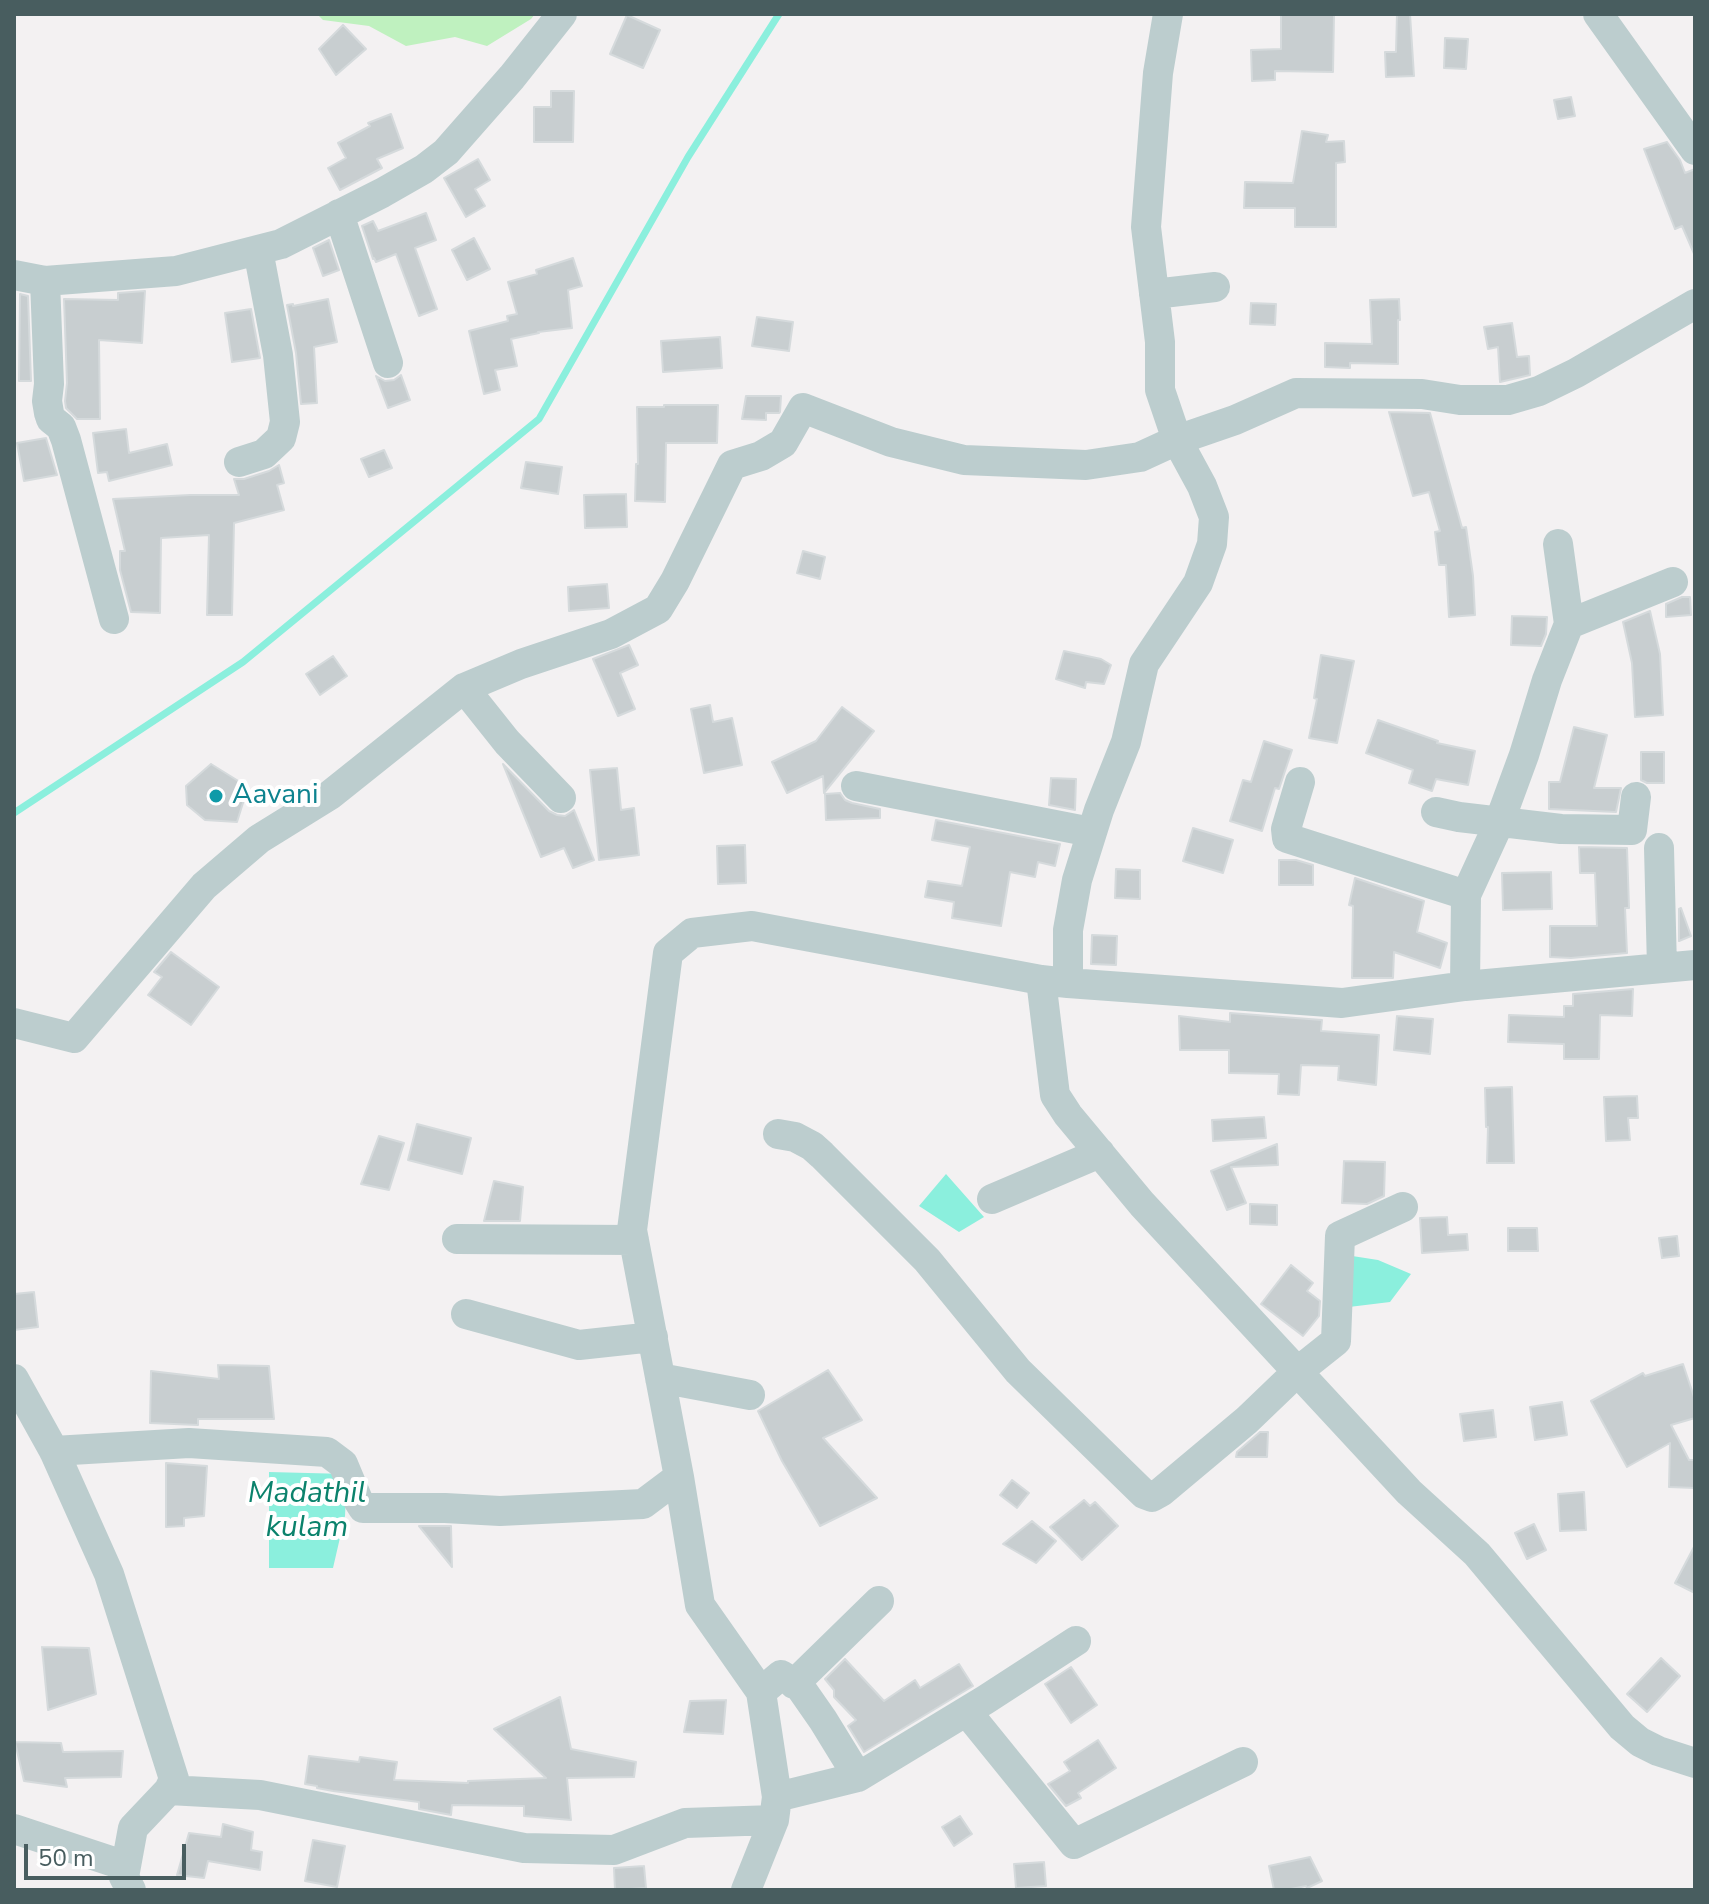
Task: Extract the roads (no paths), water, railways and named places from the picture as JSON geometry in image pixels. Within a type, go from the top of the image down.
[{"type":"street","points":[[14,275],[45,281],[176,271],[281,244],[424,169],[446,152],[562,14]]},
{"type":"street","points":[[1168,14],[1158,73],[1146,227],[1160,342],[1160,390],[1177,440],[1202,486],[1214,517],[1212,544],[1198,583],[1144,664],[1126,742],[1091,832],[1077,880],[1054,982],[1055,1095],[1142,1204],[1409,1492],[1477,1554],[1622,1727],[1640,1742],[1658,1751],[1695,1763]]},
{"type":"street","points":[[1598,14],[1695,150]]},
{"type":"street","points":[[339,214],[388,363]]},
{"type":"street","points":[[239,462],[264,454],[281,438],[285,422],[278,355],[258,250]]},
{"type":"street","points":[[45,281],[49,413],[61,427],[66,440],[114,619]]},
{"type":"street","points":[[1154,294],[1215,287]]},
{"type":"street","points":[[14,1023],[74,1038],[204,886],[259,839],[330,795],[464,688],[521,664],[611,634],[658,609],[732,465],[761,456],[783,443],[803,408],[891,442],[964,460],[1086,465],[1140,457],[1296,393],[1422,394],[1460,400],[1508,400],[1539,391],[1576,373],[1695,304]]},
{"type":"street","points":[[1465,986],[1466,895],[1499,823],[1569,624],[1558,544]]},
{"type":"street","points":[[1569,624],[1673,582]]},
{"type":"street","points":[[464,688],[507,742],[561,798]]},
{"type":"street","points":[[1300,782],[1286,829],[1287,838],[1466,895]]},
{"type":"street","points":[[856,786],[1091,832]]},
{"type":"street","points":[[1436,812],[1499,823],[1561,829],[1632,830],[1636,797]]},
{"type":"street","points":[[1659,848],[1662,968]]},
{"type":"street","points":[[746,1890],[775,1809],[761,1692],[700,1605],[632,1230],[668,953],[692,933],[752,926],[1054,982],[1342,1003],[1465,986],[1695,965]]},
{"type":"street","points":[[795,1139],[927,1260],[1018,1371],[1146,1495],[1154,1497],[1336,1341],[1340,1236],[1403,1207]]},
{"type":"street","points":[[992,1199],[1100,1153]]},
{"type":"street","points":[[457,1239],[634,1240]]},
{"type":"street","points":[[466,1314],[579,1345],[653,1337]]},
{"type":"street","points":[[660,1378],[750,1395]]},
{"type":"street","points":[[14,1379],[54,1451],[109,1574],[174,1779],[169,1790],[133,1828],[128,1878],[14,1829]]},
{"type":"street","points":[[54,1451],[189,1443],[327,1452],[343,1464],[363,1508],[500,1511],[643,1504],[679,1477]]},
{"type":"street","points":[[794,1684],[879,1601]]},
{"type":"street","points":[[169,1790],[260,1795],[524,1848],[614,1850],[685,1823],[775,1809],[858,1777],[967,1712],[1076,1641]]},
{"type":"street","points":[[761,1692],[781,1675],[800,1687],[858,1777]]},
{"type":"street","points":[[967,1712],[1074,1844],[1243,1762]]},
{"type":"water","points":[[946,1174],[984,1217],[959,1232],[919,1206]]},
{"type":"water","points":[[1333,1253],[1378,1260],[1411,1274],[1390,1302],[1349,1307]]},
{"type":"water","name":"Madathil kulam","points":[[269,1472],[347,1474],[345,1516],[333,1568],[269,1568]]},
{"type":"waterway","points":[[14,813],[243,662],[539,419],[688,157],[779,14]]},
{"type":"place","name":"Aavani","points":[[216,796]]}]
